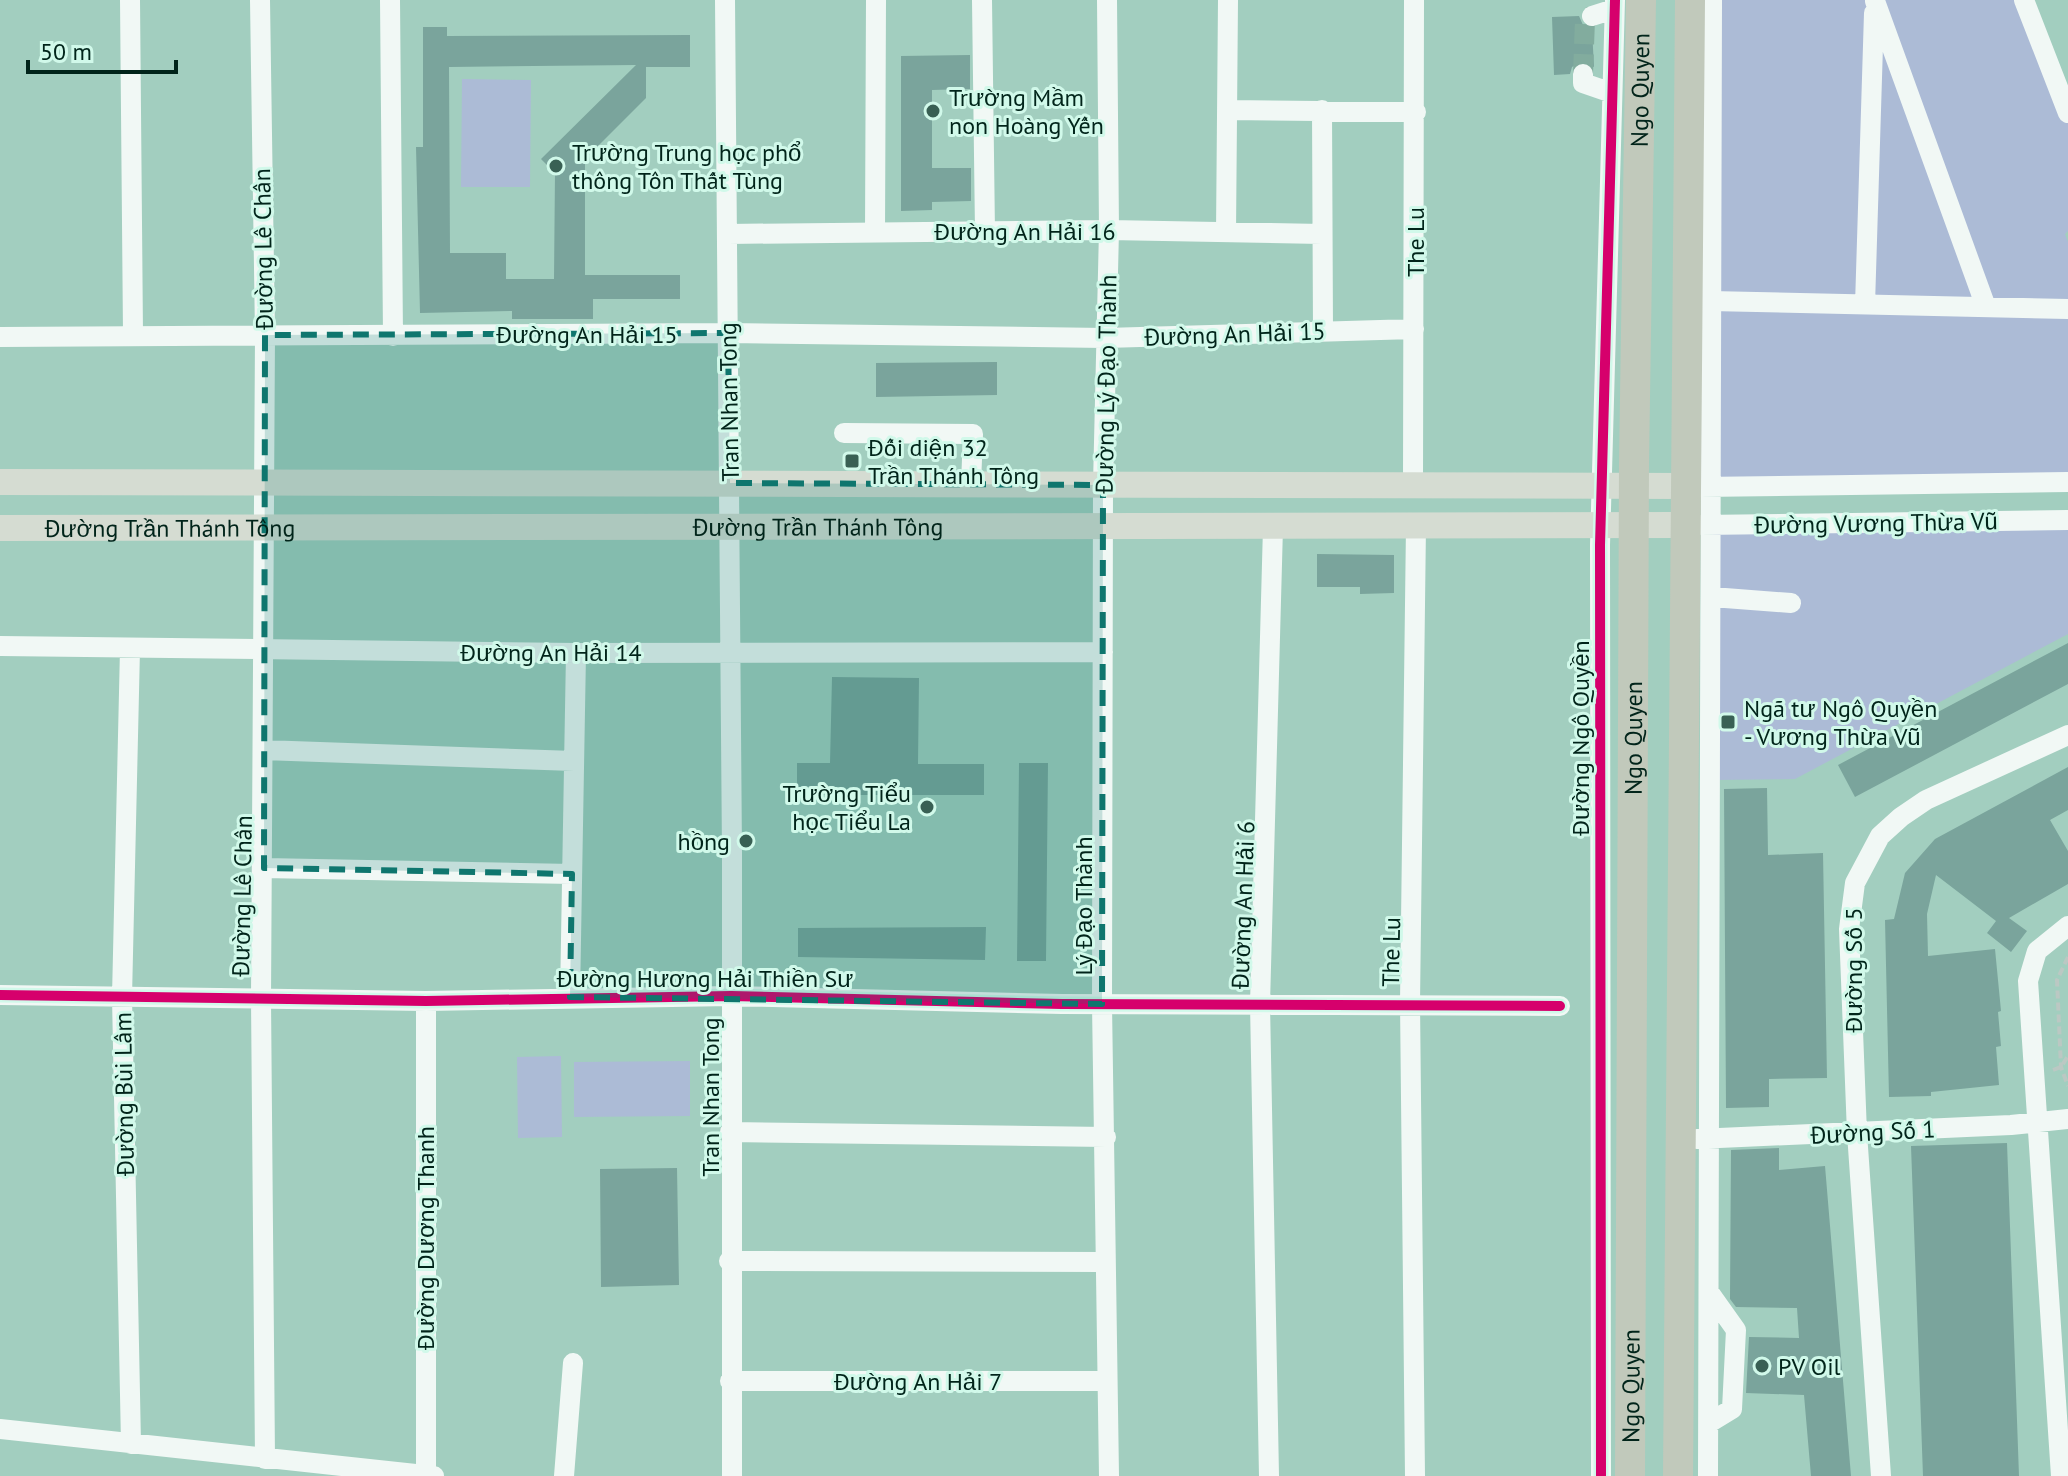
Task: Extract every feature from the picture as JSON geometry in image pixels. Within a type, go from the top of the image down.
[{"type":"highway","name":"Ngo Quyen","points":[[1678,1476],[1678,1139],[1698,525],[1690,0]]},
{"type":"highway","name":"Ngo Quyen","points":[[1623,3],[1634,485],[1630,1476]]},
{"type":"main road","name":"Đường Trần Thánh Tông","points":[[0,482],[262,480],[1698,487]]},
{"type":"main road","name":"Đường Trần Thánh Tông","points":[[0,528],[1698,525]]},
{"type":"street","points":[[130,0],[133,334]]},
{"type":"street","name":"Đường Lê Chân","points":[[260,0],[265,335],[261,999],[265,1459]]},
{"type":"street","points":[[390,0],[393,336]]},
{"type":"street","name":"Tran Nhan Tong","points":[[725,0],[731,652],[729,1261],[732,1476]]},
{"type":"street","points":[[875,232],[876,0]]},
{"type":"street","points":[[982,0],[985,232]]},
{"type":"street","name":"Đường Lý Đạo Thành","points":[[1104,528],[1109,230],[1107,0]]},
{"type":"street","points":[[1226,233],[1228,0]]},
{"type":"street","name":"The Lu","points":[[1413,485],[1414,0]]},
{"type":"street","points":[[1698,487],[1710,301],[1712,0]]},
{"type":"street","points":[[1865,305],[1875,0]]},
{"type":"street","points":[[1875,0],[1986,307]]},
{"type":"street","points":[[2026,0],[2068,113]]},
{"type":"street","points":[[1592,16],[1623,3]]},
{"type":"street","name":"Đường Ngô Quyền","points":[[1601,1476],[1601,524],[1612,93],[1623,3]]},
{"type":"street","points":[[1583,74],[1583,83],[1612,93]]},
{"type":"street","points":[[1227,110],[1416,112]]},
{"type":"street","points":[[1322,110],[1323,331]]},
{"type":"street","name":"Đường An Hải 16","points":[[728,234],[1109,230],[1322,234]]},
{"type":"street","points":[[1710,301],[2068,309]]},
{"type":"street","name":"Đường An Hải 15","points":[[0,337],[728,333],[1105,338],[1414,329]]},
{"type":"street","points":[[844,433],[973,434],[971,484]]},
{"type":"street","name":"Đường Vương Thừa Vũ","points":[[1698,487],[2068,482]]},
{"type":"street","name":"Đường Vương Thừa Vũ","points":[[1698,525],[2068,520]]},
{"type":"street","name":"The Lu","points":[[1415,1476],[1410,1003],[1416,525]]},
{"type":"street","points":[[1698,525],[1712,597],[1708,1476]]},
{"type":"street","name":"Đường An Hải 6","points":[[1269,1476],[1260,1004],[1273,527]]},
{"type":"street","name":"Lý Đạo Thành","points":[[1104,528],[1102,1004],[1106,1137],[1103,1262],[1109,1476]]},
{"type":"street","points":[[1712,597],[1791,603]]},
{"type":"street","name":"Đường An Hải 14","points":[[0,646],[576,653],[1103,652]]},
{"type":"street","name":"Đường Bùi Lâm","points":[[130,649],[122,997],[131,1444]]},
{"type":"street","points":[[570,997],[576,653]]},
{"type":"street","name":"Đường Số 5","points":[[1881,1476],[1857,1133],[1849,929],[1855,883],[1880,836],[1926,800],[2068,735]]},
{"type":"street","points":[[263,750],[574,761]]},
{"type":"street","points":[[264,868],[572,874]]},
{"type":"street","points":[[2061,1476],[2028,981],[2037,951],[2068,926]]},
{"type":"street","name":"Đường Hương Hải Thiền Sư","points":[[0,995],[426,1001],[731,996],[1102,1004],[1560,1006]]},
{"type":"street","name":"Đường Dương Thanh","points":[[426,1001],[426,1475]]},
{"type":"street","name":"Đường Số 1","points":[[1678,1139],[1857,1133],[2068,1119]]},
{"type":"street","points":[[730,1132],[1106,1137]]},
{"type":"street","points":[[729,1261],[1103,1262]]},
{"type":"street","points":[[1709,1292],[1736,1330],[1732,1409],[1709,1423]]},
{"type":"street","points":[[564,1476],[573,1363]]},
{"type":"street","points":[[1677,1374],[1734,1373]]},
{"type":"street","name":"Đường An Hải 7","points":[[730,1381],[1107,1381]]},
{"type":"street","points":[[0,1429],[434,1476]]},
{"type":"path","points":[[2068,957],[2057,980],[2061,1067],[2068,1086]]},
{"type":"highlighted area","points":[[728,333],[730,483],[1103,485],[1102,1004],[570,997],[572,874],[264,868],[265,335]]},
{"type":"shaded area","points":[[1713,0],[2029,0],[2068,101],[2068,231],[2065,234],[2068,242],[2068,482],[1711,487]]},
{"type":"shaded area","points":[[462,79],[531,80],[530,187],[461,187]]},
{"type":"shaded area","points":[[2068,521],[2068,634],[1795,779],[1712,780],[1712,525]]},
{"type":"shaded area","points":[[561,1056],[562,1137],[518,1138],[517,1057]]},
{"type":"shaded area","points":[[690,1061],[690,1116],[574,1117],[574,1062]]},
{"type":"building","points":[[1579,16],[1583,25],[1592,29],[1594,67],[1582,61],[1572,67],[1570,74],[1554,75],[1552,17]]},
{"type":"building","points":[[423,27],[447,27],[447,36],[690,35],[690,67],[646,67],[646,98],[585,159],[585,275],[680,275],[680,299],[593,299],[593,319],[512,319],[512,311],[420,313],[416,147],[423,147]],"holes":[[[636,65],[541,159],[555,173],[554,279],[506,279],[506,253],[450,253],[449,67]]]},
{"type":"building","points":[[970,55],[970,89],[932,90],[932,168],[971,168],[971,201],[932,202],[932,210],[901,211],[901,56]]},
{"type":"building","points":[[997,362],[997,395],[876,397],[876,363]]},
{"type":"building","points":[[1317,554],[1394,555],[1394,593],[1360,594],[1360,587],[1317,587]]},
{"type":"building","points":[[2068,643],[2068,684],[1855,797],[1838,765]]},
{"type":"building","points":[[832,677],[919,678],[918,764],[984,764],[984,795],[797,795],[797,763],[830,763]]},
{"type":"building","points":[[1019,763],[1048,763],[1046,961],[1017,961]]},
{"type":"building","points":[[2068,767],[2068,810],[2050,820],[2068,851],[2068,884],[2009,918],[2027,931],[2011,952],[1987,933],[1996,921],[1936,875],[1927,914],[1928,956],[1995,949],[2001,1011],[1998,1012],[2001,1046],[1996,1047],[1999,1085],[1931,1092],[1931,1096],[1889,1097],[1885,920],[1894,919],[1905,873],[1935,839]]},
{"type":"building","points":[[1767,788],[1768,855],[1823,853],[1827,1078],[1769,1079],[1769,1107],[1726,1108],[1724,789]]},
{"type":"building","points":[[986,927],[985,960],[798,957],[798,928]]},
{"type":"building","points":[[2007,1143],[2019,1476],[1923,1476],[1911,1146]]},
{"type":"building","points":[[1779,1148],[1779,1170],[1825,1166],[1851,1476],[1811,1476],[1804,1395],[1746,1393],[1749,1337],[1799,1338],[1797,1308],[1736,1307],[1730,1299],[1731,1150]]},
{"type":"building","points":[[677,1168],[679,1285],[601,1287],[600,1169]]},
{"type":"tunnel","points":[[1583,74],[1585,19],[1592,16]]},
{"type":"cycle path","points":[[1601,1476],[1600,545],[1615,0]]},
{"type":"cycle path","points":[[0,995],[426,1001],[731,996],[1062,1004],[1560,1006]]},
{"type":"place","name":"Trường Mầm non Hoàng Yến","points":[[933,111]]},
{"type":"place","name":"Trường Trung học phổ thông Tôn Thất Tùng","points":[[556,166]]},
{"type":"place","name":"Đối diện 32 Trần Thánh Tông","points":[[852,461]]},
{"type":"place","name":"Ngã tư Ngô Quyền - Vương Thừa Vũ","points":[[1728,722]]},
{"type":"place","name":"Trường Tiểu học Tiểu La","points":[[927,807]]},
{"type":"place","name":"hồng","points":[[746,841]]},
{"type":"place","name":"PV Oil","points":[[1762,1366]]}]
